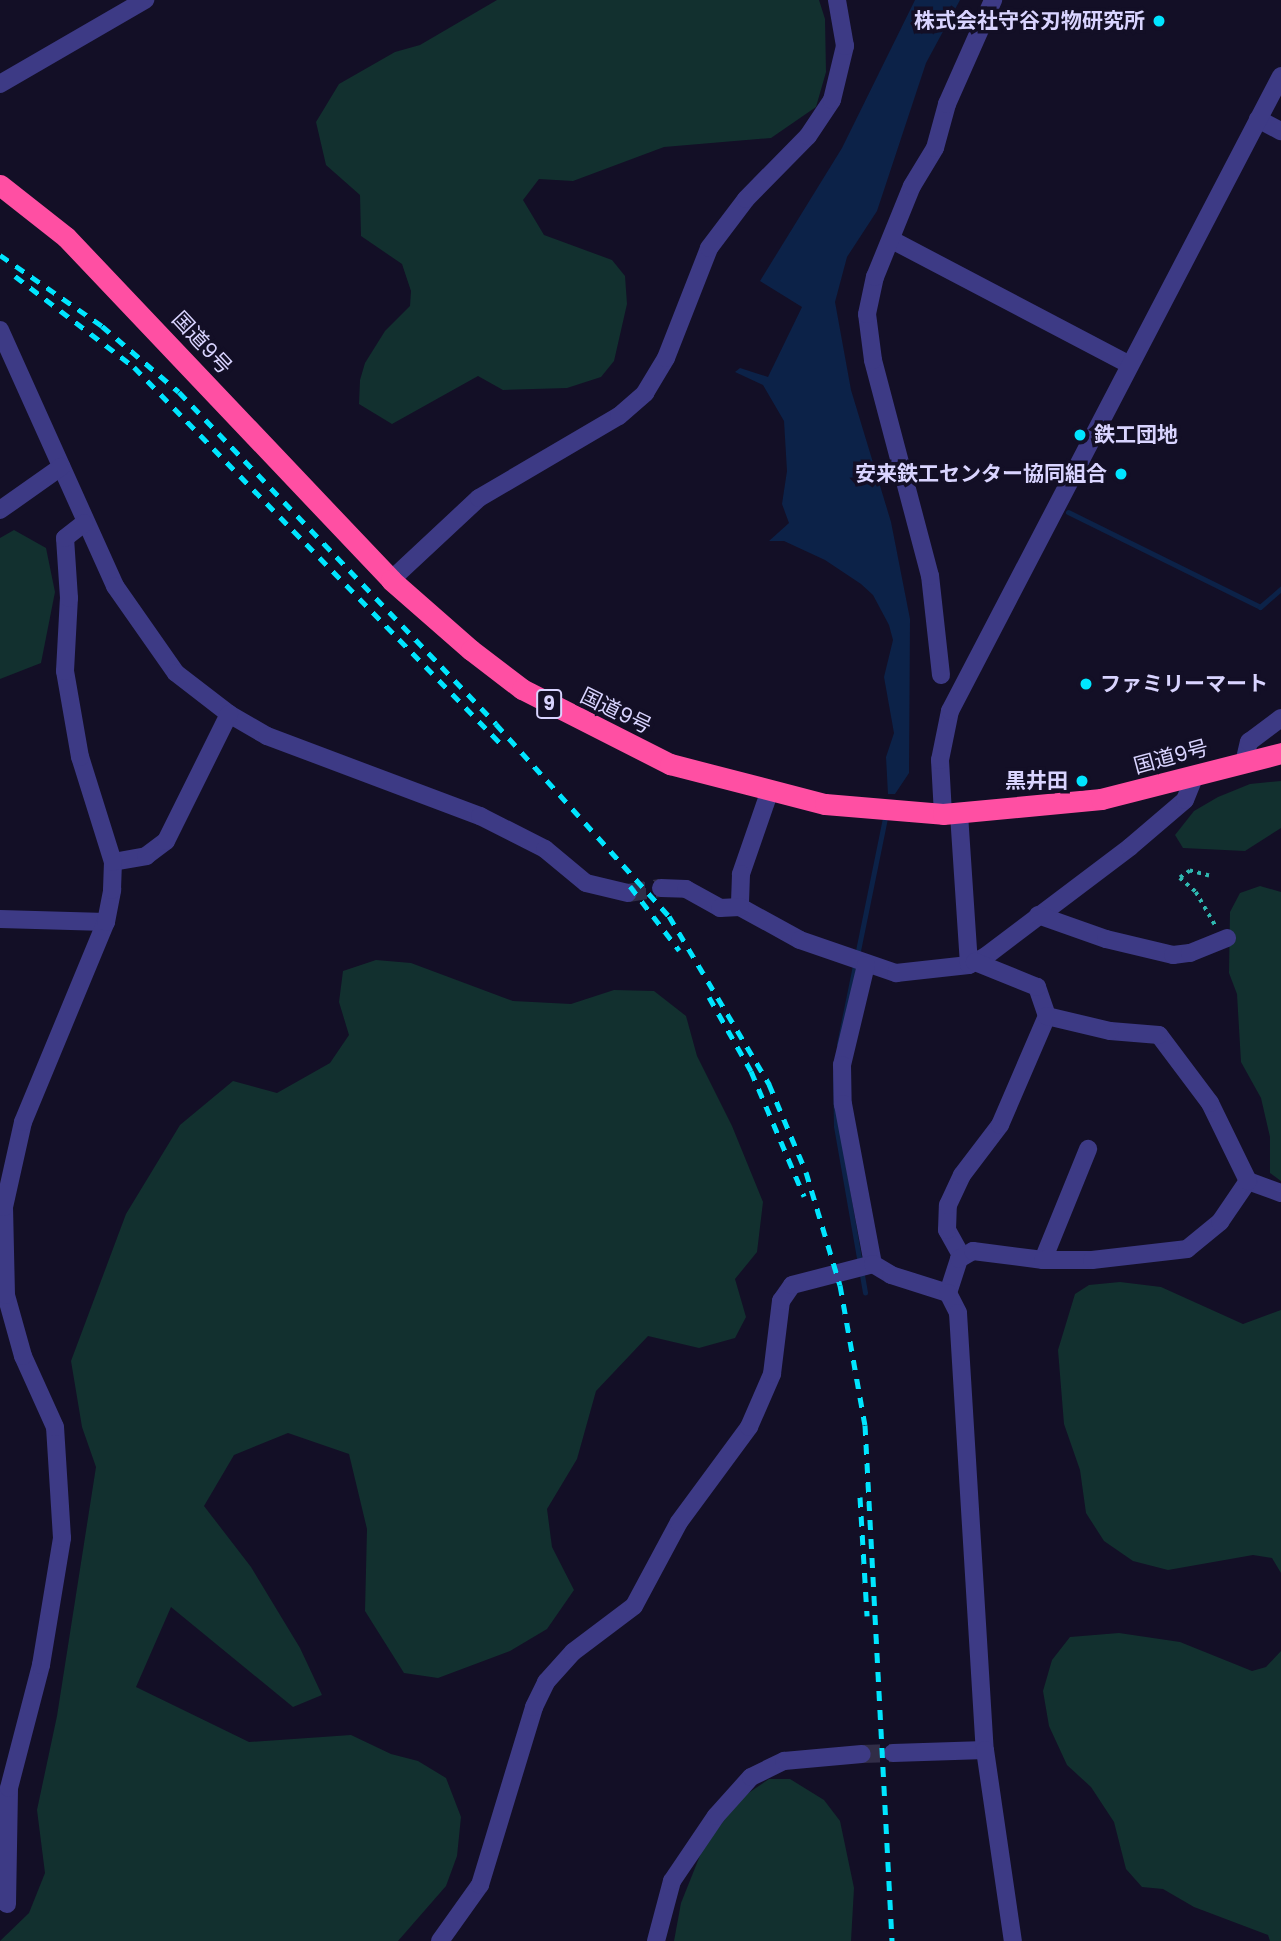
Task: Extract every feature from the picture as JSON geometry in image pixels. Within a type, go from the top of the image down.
[{"type":"highway","name":"国道9号","points":[[0,185],[66,237],[391,580],[522,689],[670,764],[769,793],[883,812],[951,814],[1101,799],[1194,778],[1281,753]]},
{"type":"street","points":[[0,84],[145,0]]},
{"type":"street","points":[[391,580],[479,498],[619,416],[645,393],[666,358],[709,248],[746,199],[808,136],[832,100],[845,46],[837,0]]},
{"type":"street","points":[[941,675],[930,576],[868,331],[875,277],[912,186],[935,148],[947,104],[993,0]]},
{"type":"street","points":[[972,963],[951,814],[940,760],[950,711],[1128,364],[1281,76]]},
{"type":"street","points":[[1258,119],[1281,131]]},
{"type":"street","points":[[892,240],[1128,364]]},
{"type":"street","points":[[0,330],[84,523],[146,636],[176,673],[229,714],[267,736],[480,816],[545,849],[586,883],[628,893]]},
{"type":"street","points":[[0,510],[61,467]]},
{"type":"street","points":[[7,1904],[9,1788],[41,1665],[62,1538],[55,1427],[19,1346],[6,1295],[4,1207],[23,1122],[106,922],[113,862],[80,757],[65,671],[69,598],[65,538],[84,523]]},
{"type":"street","points":[[113,862],[146,856],[166,841],[229,714]]},
{"type":"street","points":[[1244,763],[1249,742],[1281,718]]},
{"type":"street","points":[[661,888],[686,889],[720,908],[740,907],[800,940],[896,974],[972,963],[1185,800],[1194,778]]},
{"type":"street","points":[[740,907],[741,874],[769,793]]},
{"type":"street","points":[[1038,915],[1107,939],[1173,955],[1190,954],[1227,937]]},
{"type":"street","points":[[0,919],[106,922]]},
{"type":"street","points":[[858,962],[842,1065],[843,1104],[873,1264]]},
{"type":"street","points":[[962,1257],[947,1230],[948,1205],[962,1175],[1000,1125],[1047,1016],[1037,987],[972,963]]},
{"type":"street","points":[[1047,1016],[1110,1031],[1159,1035],[1210,1102],[1248,1181],[1281,1193]]},
{"type":"street","points":[[1043,1260],[1088,1149]]},
{"type":"street","points":[[962,1257],[985,1250],[1043,1260],[1092,1260],[1187,1249],[1220,1222],[1248,1181]]},
{"type":"street","points":[[948,1293],[962,1257]]},
{"type":"street","points":[[440,1941],[480,1885],[534,1707],[546,1682],[573,1652],[634,1606],[679,1522],[749,1427],[772,1374],[781,1301],[792,1284],[873,1264],[891,1275],[948,1293],[958,1313],[985,1750],[1013,1941]]},
{"type":"street","points":[[893,1753],[985,1750]]},
{"type":"street","points":[[656,1941],[672,1881],[716,1816],[751,1777],[784,1761],[862,1754]]},
{"type":"path","points":[[1209,876],[1190,871],[1180,878],[1227,937]]},
{"type":"green space","points":[[497,0],[819,0],[825,19],[826,72],[816,107],[771,138],[664,147],[573,181],[539,179],[523,200],[544,235],[612,260],[625,276],[627,304],[614,361],[601,377],[567,388],[503,390],[478,376],[392,424],[359,404],[360,380],[365,363],[385,331],[410,306],[411,291],[402,264],[361,236],[360,195],[326,165],[316,122],[339,84],[395,52],[420,45]]},
{"type":"green space","points":[[14,530],[46,548],[55,592],[41,663],[0,679],[0,538]]},
{"type":"green space","points":[[1281,781],[1281,828],[1245,851],[1183,848],[1175,835],[1194,811],[1218,797],[1250,784]]},
{"type":"green space","points":[[1260,886],[1281,892],[1281,1181],[1270,1173],[1270,1137],[1261,1098],[1241,1062],[1237,994],[1229,973],[1230,912],[1240,893]]},
{"type":"green space","points":[[376,960],[411,963],[513,1001],[571,1004],[614,990],[654,991],[686,1016],[697,1056],[732,1126],[763,1202],[757,1252],[735,1279],[746,1317],[735,1338],[699,1348],[648,1336],[596,1391],[577,1459],[547,1509],[552,1547],[574,1590],[547,1629],[510,1651],[438,1678],[404,1673],[365,1611],[367,1529],[349,1454],[288,1433],[234,1455],[204,1506],[251,1567],[300,1648],[322,1695],[293,1707],[171,1607],[136,1687],[249,1742],[351,1735],[391,1754],[418,1761],[446,1778],[461,1817],[457,1856],[446,1886],[398,1941],[0,1941],[29,1913],[45,1873],[37,1810],[57,1716],[96,1467],[82,1427],[71,1361],[126,1214],[180,1125],[233,1081],[277,1093],[330,1063],[349,1035],[339,1002],[343,971]]},
{"type":"green space","points":[[1120,1282],[1161,1287],[1243,1324],[1281,1310],[1281,1573],[1272,1558],[1253,1555],[1168,1570],[1133,1561],[1104,1541],[1086,1513],[1080,1470],[1064,1424],[1058,1350],[1075,1294],[1089,1285]]},
{"type":"green space","points":[[1119,1633],[1180,1642],[1252,1671],[1266,1667],[1281,1651],[1281,1941],[1270,1941],[1268,1935],[1194,1907],[1163,1889],[1142,1887],[1126,1869],[1114,1822],[1091,1787],[1067,1765],[1049,1726],[1043,1691],[1052,1660],[1070,1637]]},
{"type":"green space","points":[[769,1779],[790,1779],[824,1800],[840,1821],[854,1888],[851,1941],[674,1941],[681,1903],[703,1848],[741,1798]]},
{"type":"water","points":[[915,0],[960,0],[926,63],[877,211],[847,257],[835,302],[851,390],[891,522],[910,619],[909,773],[895,794],[888,794],[886,757],[894,733],[884,677],[893,640],[889,625],[873,595],[861,584],[825,560],[784,541],[769,541],[789,523],[782,504],[787,471],[784,421],[763,385],[735,372],[740,368],[768,377],[802,307],[760,281],[842,148]]},
{"type":"waterway","points":[[1068,512],[1260,607],[1281,589]]},
{"type":"waterway","points":[[839,1044],[886,813]]},
{"type":"waterway","points":[[835,1074],[836,1126],[865,1292]]},
{"type":"tunnel","points":[[628,893],[661,888]]},
{"type":"tunnel","points":[[862,1754],[893,1753]]},
{"type":"railway","points":[[0,255],[102,326],[179,392],[496,724],[669,916],[769,1084],[806,1172],[840,1285],[865,1425],[892,1941]]},
{"type":"railway","points":[[15,276],[134,367],[503,746]]},
{"type":"railway","points":[[630,886],[679,950]]},
{"type":"railway","points":[[709,997],[751,1071],[804,1196]]},
{"type":"railway","points":[[860,1497],[867,1616]]},
{"type":"place","name":"株式会社守谷刃物研究所","points":[[1159,21]]},
{"type":"place","name":"鉄工団地","points":[[1080,435]]},
{"type":"place","name":"安来鉄工センター協同組合","points":[[1121,474]]},
{"type":"place","name":"ファミリーマート","points":[[1086,684]]},
{"type":"place","name":"黒井田","points":[[1082,781]]}]
